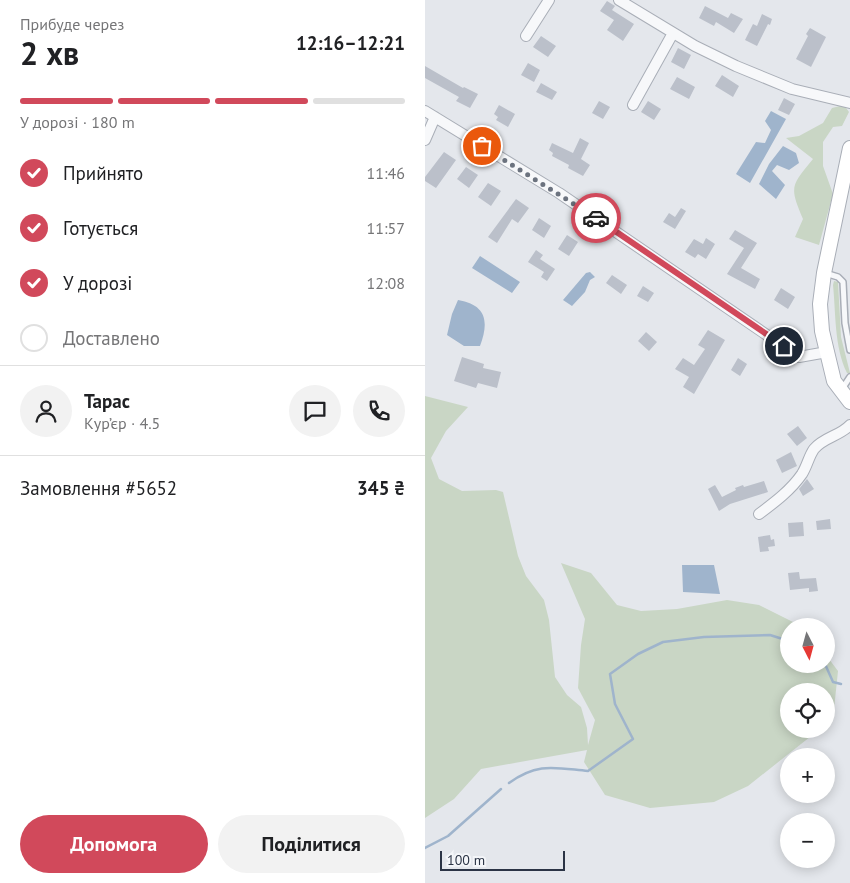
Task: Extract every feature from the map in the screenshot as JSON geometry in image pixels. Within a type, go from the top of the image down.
[{"type":"main road","points":[[850,148],[824,272],[820,304],[822,331],[834,381],[850,402]]},
{"type":"street","points":[[526,36],[549,0]]},
{"type":"street","points":[[619,0],[673,33],[736,66],[792,89],[850,103]]},
{"type":"street","points":[[633,105],[673,33]]},
{"type":"street","points":[[425,111],[559,194],[799,357],[827,352]]},
{"type":"street","points":[[425,140],[435,118]]},
{"type":"street","points":[[759,514],[791,488],[803,472],[814,449],[824,440],[845,430],[850,425]]},
{"type":"lane","points":[[824,272],[838,277],[843,282],[845,323],[850,350]]},
{"type":"lane","points":[[841,390],[850,377]]},
{"type":"green space","points":[[844,105],[849,112],[842,126],[833,127],[823,142],[823,166],[833,194],[819,245],[795,237],[803,219],[794,193],[796,181],[813,159],[786,138],[799,136],[823,123],[832,108]]},
{"type":"green space","points":[[834,281],[838,282],[841,337],[850,373],[847,373],[843,363],[836,330]]},
{"type":"green space","points":[[425,396],[468,407],[446,431],[431,458],[439,479],[462,491],[496,490],[503,492],[518,556],[526,576],[544,600],[549,620],[555,677],[567,695],[581,707],[587,728],[588,745],[595,720],[578,688],[585,619],[561,563],[591,573],[617,605],[641,611],[677,609],[727,600],[759,605],[785,618],[780,618],[780,673],[835,673],[835,667],[838,671],[835,700],[835,683],[780,683],[780,738],[809,738],[796,748],[780,748],[780,761],[748,786],[714,802],[650,808],[605,795],[584,762],[587,750],[481,769],[454,799],[425,818]]},
{"type":"water","points":[[771,111],[786,119],[750,183],[736,174],[756,142],[765,143],[771,130],[765,121]]},
{"type":"water","points":[[783,146],[796,153],[799,163],[789,170],[777,165],[772,171],[785,185],[776,199],[759,184],[769,164]]},
{"type":"water","points":[[480,256],[520,282],[512,293],[472,268]]},
{"type":"water","points":[[590,272],[595,277],[590,280],[585,292],[572,306],[563,300],[586,273]]},
{"type":"water","points":[[458,300],[475,306],[483,316],[485,322],[480,346],[464,346],[447,335],[452,314]]},
{"type":"water","points":[[682,565],[714,565],[720,594],[683,592]]},
{"type":"building","points":[[607,1],[615,6],[612,10],[634,24],[623,41],[607,30],[614,20],[600,11]]},
{"type":"building","points":[[705,6],[728,18],[731,13],[743,19],[734,33],[716,22],[714,26],[699,18]]},
{"type":"building","points":[[762,14],[772,19],[757,46],[745,40],[753,24],[757,26]]},
{"type":"building","points":[[810,28],[826,37],[811,67],[796,59]]},
{"type":"building","points":[[541,36],[556,46],[548,57],[533,47]]},
{"type":"building","points":[[678,48],[691,55],[684,69],[671,62]]},
{"type":"building","points":[[528,63],[540,70],[534,82],[521,75]]},
{"type":"building","points":[[425,66],[463,88],[478,94],[470,108],[456,101],[459,97],[425,78]]},
{"type":"building","points":[[722,75],[739,86],[733,97],[715,86]]},
{"type":"building","points":[[677,77],[695,87],[689,99],[670,89]]},
{"type":"building","points":[[541,83],[557,92],[552,100],[536,92]]},
{"type":"building","points":[[784,98],[795,104],[789,115],[778,110]]},
{"type":"building","points":[[599,101],[610,107],[603,119],[592,113]]},
{"type":"building","points":[[648,101],[661,109],[654,120],[641,112]]},
{"type":"building","points":[[499,105],[515,114],[508,127],[496,120],[498,117],[494,114]]},
{"type":"building","points":[[580,138],[589,143],[581,159],[590,165],[583,176],[568,168],[569,165],[552,156],[553,153],[549,150],[552,143],[573,153]]},
{"type":"building","points":[[444,152],[456,160],[436,188],[425,181],[425,177]]},
{"type":"building","points":[[466,167],[478,175],[469,188],[457,179]]},
{"type":"building","points":[[488,183],[501,191],[491,206],[478,197]]},
{"type":"building","points":[[516,199],[529,208],[518,223],[512,219],[497,243],[488,237]]},
{"type":"building","points":[[681,208],[686,211],[675,229],[663,222],[669,213],[675,217]]},
{"type":"building","points":[[539,218],[551,226],[544,238],[532,230]]},
{"type":"building","points":[[735,230],[757,243],[741,268],[760,279],[755,289],[727,274],[744,248],[729,239]]},
{"type":"building","points":[[567,235],[578,242],[569,256],[558,249]]},
{"type":"building","points":[[706,238],[715,244],[706,259],[698,254],[695,258],[685,252],[694,239],[703,244]]},
{"type":"building","points":[[536,250],[543,255],[540,259],[555,269],[547,281],[541,277],[544,272],[528,262]]},
{"type":"building","points":[[612,275],[627,285],[621,294],[606,283]]},
{"type":"building","points":[[643,286],[654,293],[648,302],[637,296]]},
{"type":"building","points":[[781,288],[795,297],[788,309],[774,300]]},
{"type":"building","points":[[708,330],[725,340],[694,394],[683,387],[689,377],[675,369],[683,358],[694,365],[705,349],[698,345]]},
{"type":"building","points":[[646,332],[657,342],[649,351],[638,341]]},
{"type":"building","points":[[462,357],[484,364],[483,368],[501,372],[497,388],[478,383],[476,388],[454,381]]},
{"type":"building","points":[[738,358],[747,364],[740,376],[731,370]]},
{"type":"building","points":[[798,426],[807,438],[797,446],[787,434]]},
{"type":"building","points":[[791,452],[797,466],[782,473],[776,460]]},
{"type":"building","points":[[807,479],[814,489],[803,496],[799,489]]},
{"type":"building","points":[[764,481],[768,492],[730,504],[719,511],[708,489],[715,485],[722,497],[736,490],[735,488]]},
{"type":"building","points":[[830,519],[831,529],[817,530],[816,521]]},
{"type":"building","points":[[803,522],[804,536],[789,537],[788,523]]},
{"type":"building","points":[[770,535],[771,540],[774,539],[775,546],[768,547],[769,551],[760,552],[758,537]]},
{"type":"building","points":[[799,572],[800,579],[816,578],[818,591],[809,592],[809,588],[790,590],[788,573]]},
{"type":"waterway","points":[[509,783],[519,776],[538,769],[556,768],[588,771],[633,739],[615,704],[610,674],[638,654],[663,642],[704,637],[770,635],[780,638]]},
{"type":"waterway","points":[[829,673],[833,682],[841,684]]},
{"type":"waterway","points":[[425,848],[448,836],[501,789]]},
{"type":"way so far","points":[[482,146],[596,218]]},
{"type":"route","points":[[596,218],[784,346]]}]
